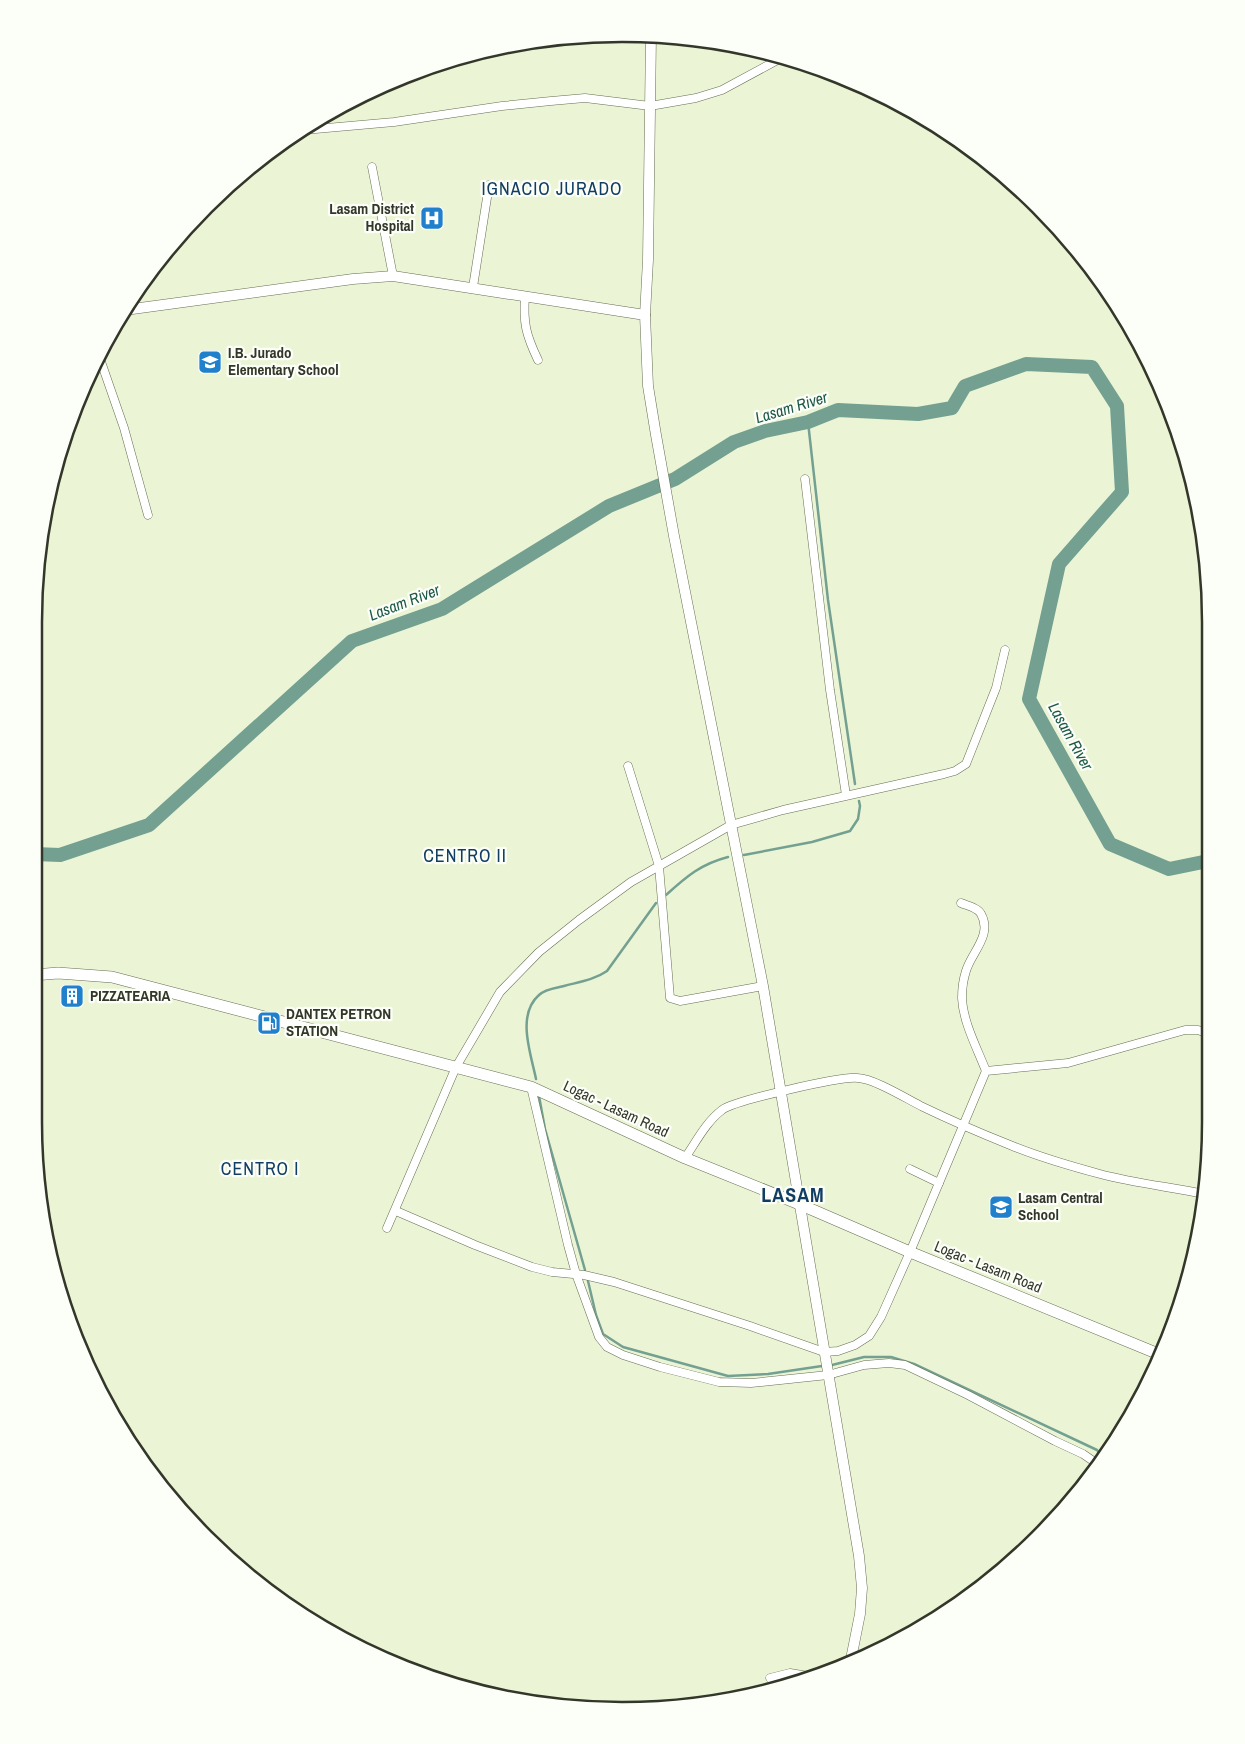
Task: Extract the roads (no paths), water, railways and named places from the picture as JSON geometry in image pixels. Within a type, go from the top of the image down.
[{"type":"main road","name":"Logac - Lasam Road","points":[[42,974],[58,973],[112,977],[531,1087],[685,1158],[1154,1352]]},
{"type":"street","points":[[651,44],[648,260],[645,316],[648,386],[674,536],[763,986],[858,1556],[862,1588],[860,1614],[852,1654]]},
{"type":"street","points":[[319,129],[394,122],[502,106],[585,98],[650,106],[696,98],[722,90],[773,62]]},
{"type":"street","points":[[372,167],[393,276]]},
{"type":"street","points":[[473,287],[489,185]]},
{"type":"street","points":[[135,309],[354,279],[393,276],[473,287],[645,316]]},
{"type":"street","points":[[525,296],[525,329],[538,360]]},
{"type":"street","points":[[102,366],[127,438],[148,515]]},
{"type":"street","points":[[804,479],[830,690],[846,795]]},
{"type":"street","points":[[387,1228],[396,1211],[456,1067],[500,992],[540,952],[631,882],[731,825],[783,810],[944,774],[961,768],[966,764],[996,688],[1005,650]]},
{"type":"street","points":[[628,766],[658,866],[670,998],[675,1001],[686,1001],[763,986]]},
{"type":"street","points":[[396,1211],[474,1245],[532,1267],[614,1282],[824,1352],[838,1351],[855,1345],[869,1336],[881,1317],[986,1071],[964,1011],[962,1000],[966,970],[982,939],[983,922],[981,914],[977,910],[961,903]]},
{"type":"street","points":[[986,1071],[1068,1063],[1185,1030],[1202,1031]]},
{"type":"street","points":[[685,1158],[715,1116],[723,1108],[737,1102],[781,1092],[842,1079],[857,1078],[873,1083],[962,1126],[1012,1146],[1099,1174],[1198,1193]]},
{"type":"street","points":[[531,1087],[576,1274],[599,1337],[607,1347],[623,1355],[718,1382],[750,1383],[828,1375],[864,1365],[889,1363],[905,1365],[968,1395],[1093,1461]]},
{"type":"street","points":[[910,1169],[939,1182]]},
{"type":"street","points":[[770,1678],[790,1672],[799,1674]]},
{"type":"waterway","name":"Lasam River","points":[[42,854],[60,855],[149,825],[352,641],[442,609],[609,506],[675,479],[734,442],[765,431],[808,422],[838,410],[918,414],[952,408],[965,386],[1026,364],[1092,367],[1117,406],[1122,492],[1059,564],[1029,699],[1110,844],[1169,869],[1202,862]]},
{"type":"waterway","points":[[808,422],[828,600],[855,784]]},
{"type":"waterway","points":[[744,855],[812,842],[850,831],[858,819],[859,801]]},
{"type":"waterway","points":[[666,895],[695,872],[710,863],[728,857]]},
{"type":"waterway","points":[[536,1079],[527,1035],[528,1013],[532,1003],[544,991],[592,979],[607,971],[656,903]]},
{"type":"waterway","points":[[539,1096],[545,1129],[585,1270]]},
{"type":"waterway","points":[[588,1281],[596,1315],[603,1334],[623,1347],[728,1376],[768,1374],[822,1366]]},
{"type":"waterway","points":[[832,1365],[864,1357],[891,1357],[914,1364],[1099,1453]]},
{"type":"place","name":"Lasam District Hospital","points":[[432,218]]},
{"type":"place","name":"I.B. Jurado Elementary School","points":[[210,362]]},
{"type":"place","name":"PIZZATEARIA","points":[[72,996]]},
{"type":"place","name":"DANTEX PETRON STATION","points":[[269,1023]]},
{"type":"place","name":"Lasam Central School","points":[[1001,1207]]},
{"type":"district","name":"IGNACIO JURADO","points":[[552,189]]},
{"type":"district","name":"CENTRO II","points":[[465,856]]},
{"type":"district","name":"CENTRO I","points":[[260,1169]]},
{"type":"district","name":"LASAM","points":[[793,1195]]}]
